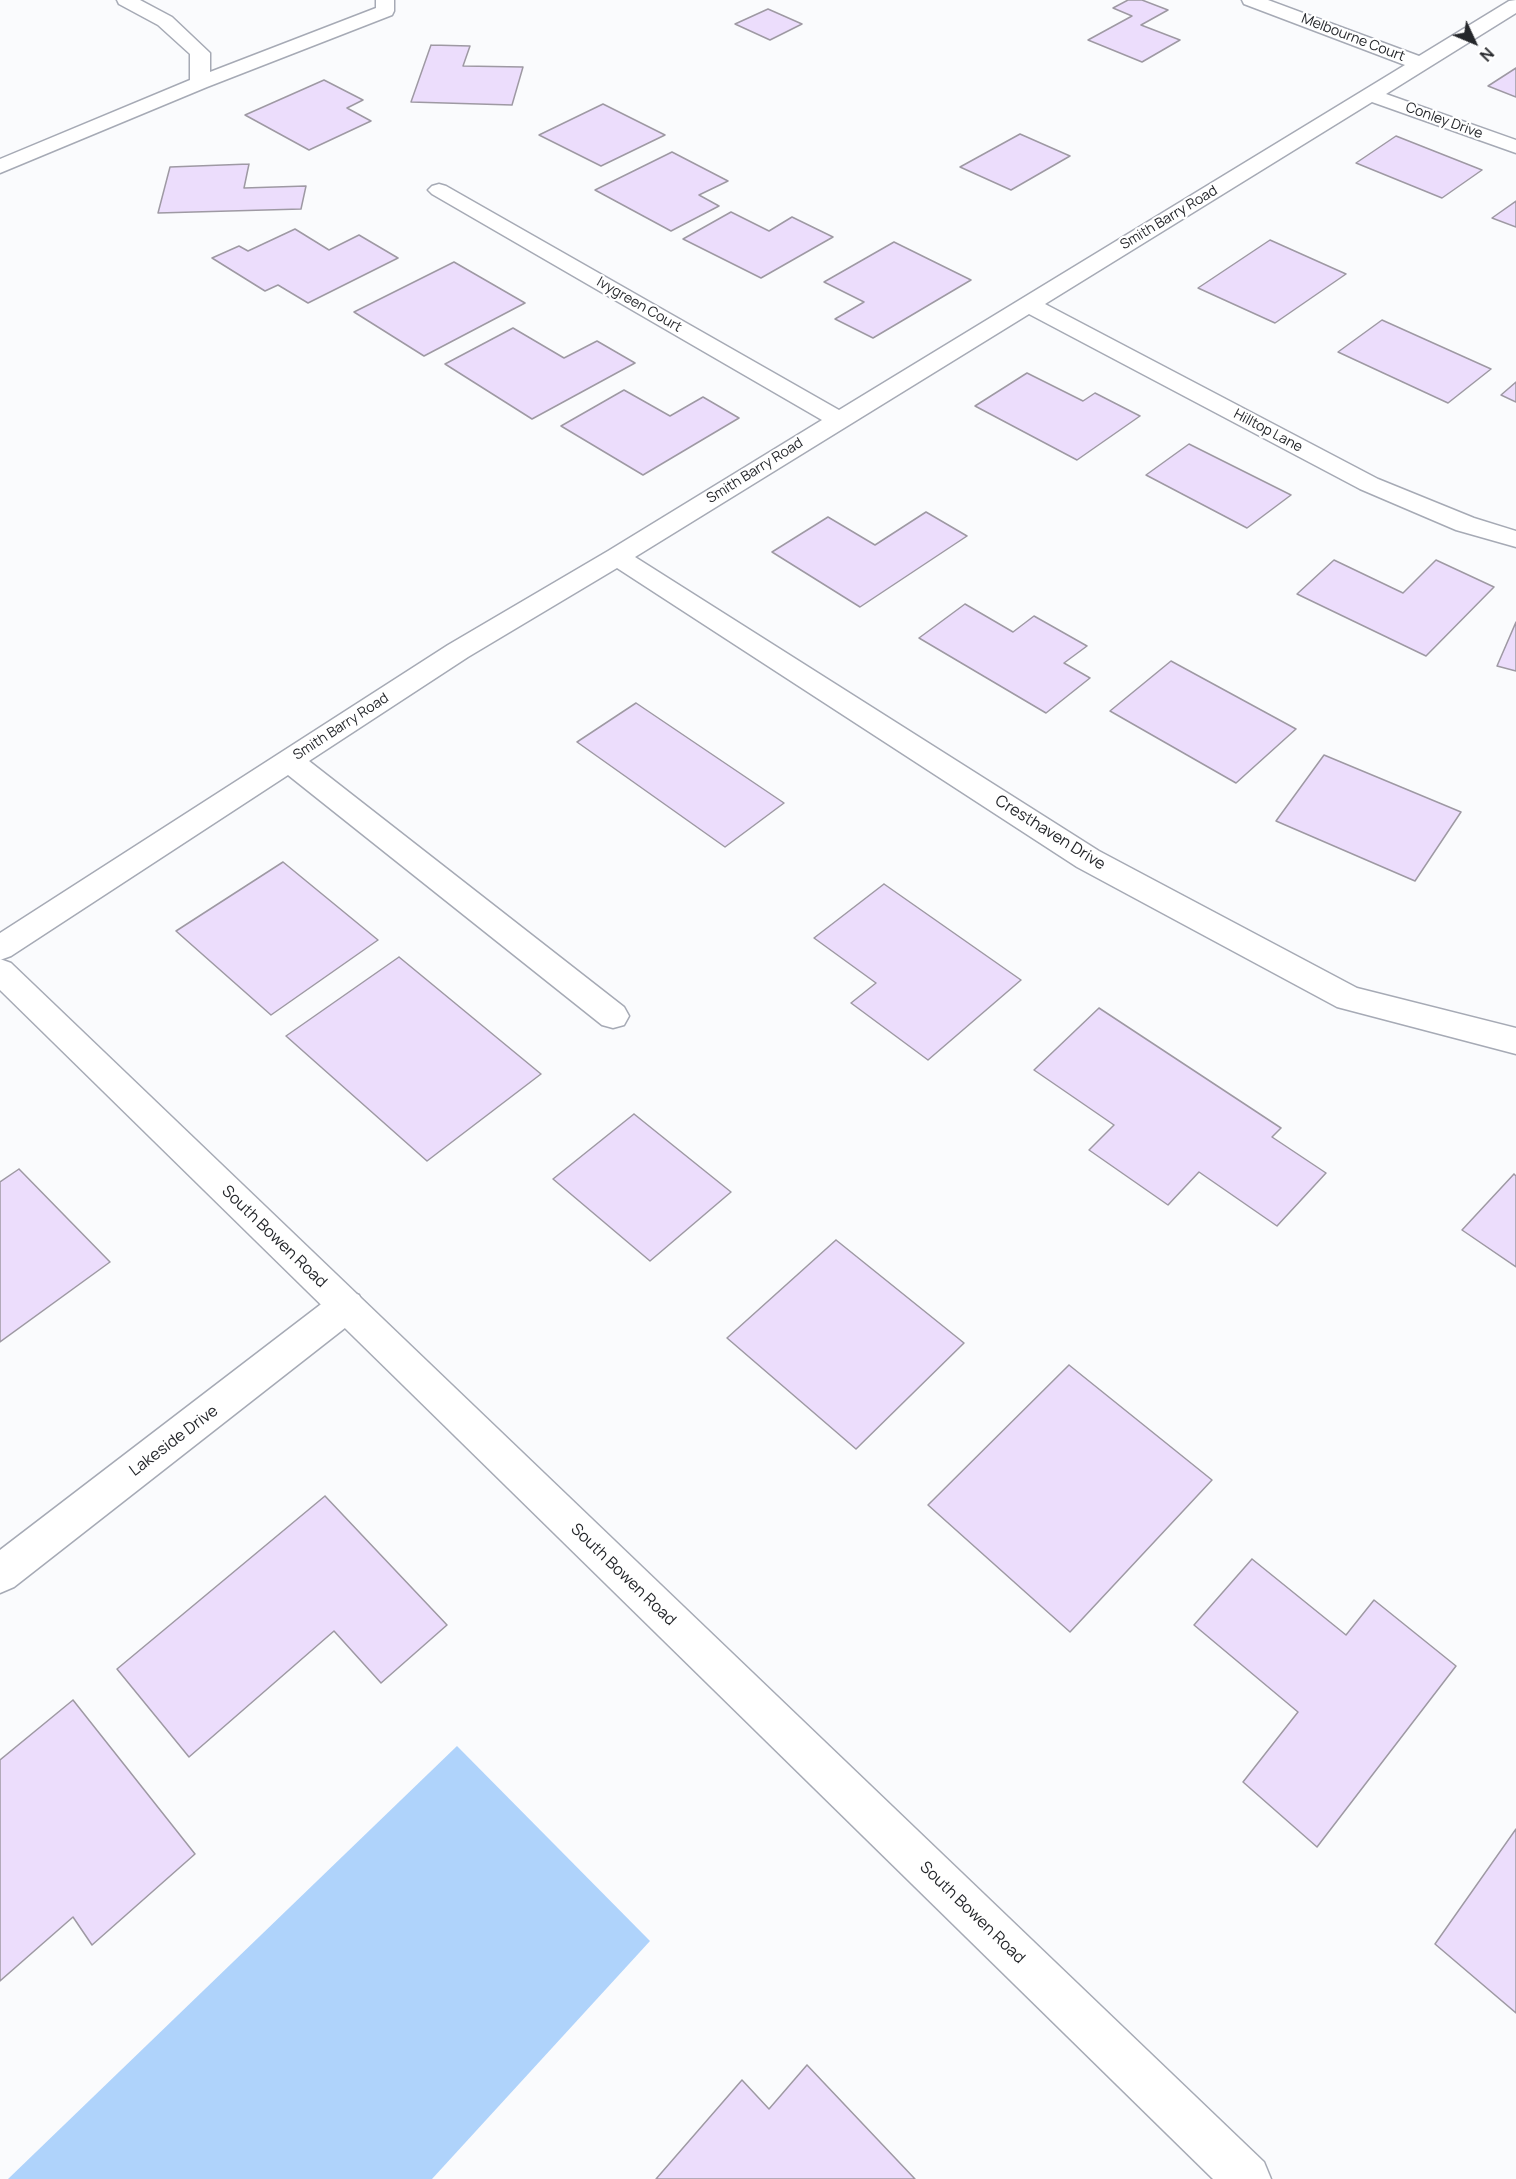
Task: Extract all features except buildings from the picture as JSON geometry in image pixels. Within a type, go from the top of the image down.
[{"type":"street","points":[[126,0],[165,21],[200,53],[200,82]]},
{"type":"street","points":[[0,167],[200,82],[385,11],[385,0]]},
{"type":"street","name":"Melbourne Court","points":[[1251,0],[1421,64]]},
{"type":"street","name":"Smith Barry Road","points":[[0,948],[458,651],[1516,5]]},
{"type":"street","name":"Conley Drive","points":[[1371,94],[1516,147]]},
{"type":"street","name":"Ivygreen Court","points":[[439,190],[839,420]]},
{"type":"street","name":"Hilltop Lane","points":[[1028,304],[1369,484],[1465,524],[1516,539]]},
{"type":"street","name":"Cresthaven Drive","points":[[617,556],[1088,859],[1348,998],[1516,1041]]},
{"type":"street","points":[[289,760],[613,1016]]},
{"type":"street","name":"South Bowen Road","points":[[0,970],[1230,2173]]},
{"type":"street","name":"Lakeside Drive","points":[[0,1574],[346,1306]]},
{"type":"water","points":[[457,1746],[650,1941],[432,2179],[8,2179]]}]
